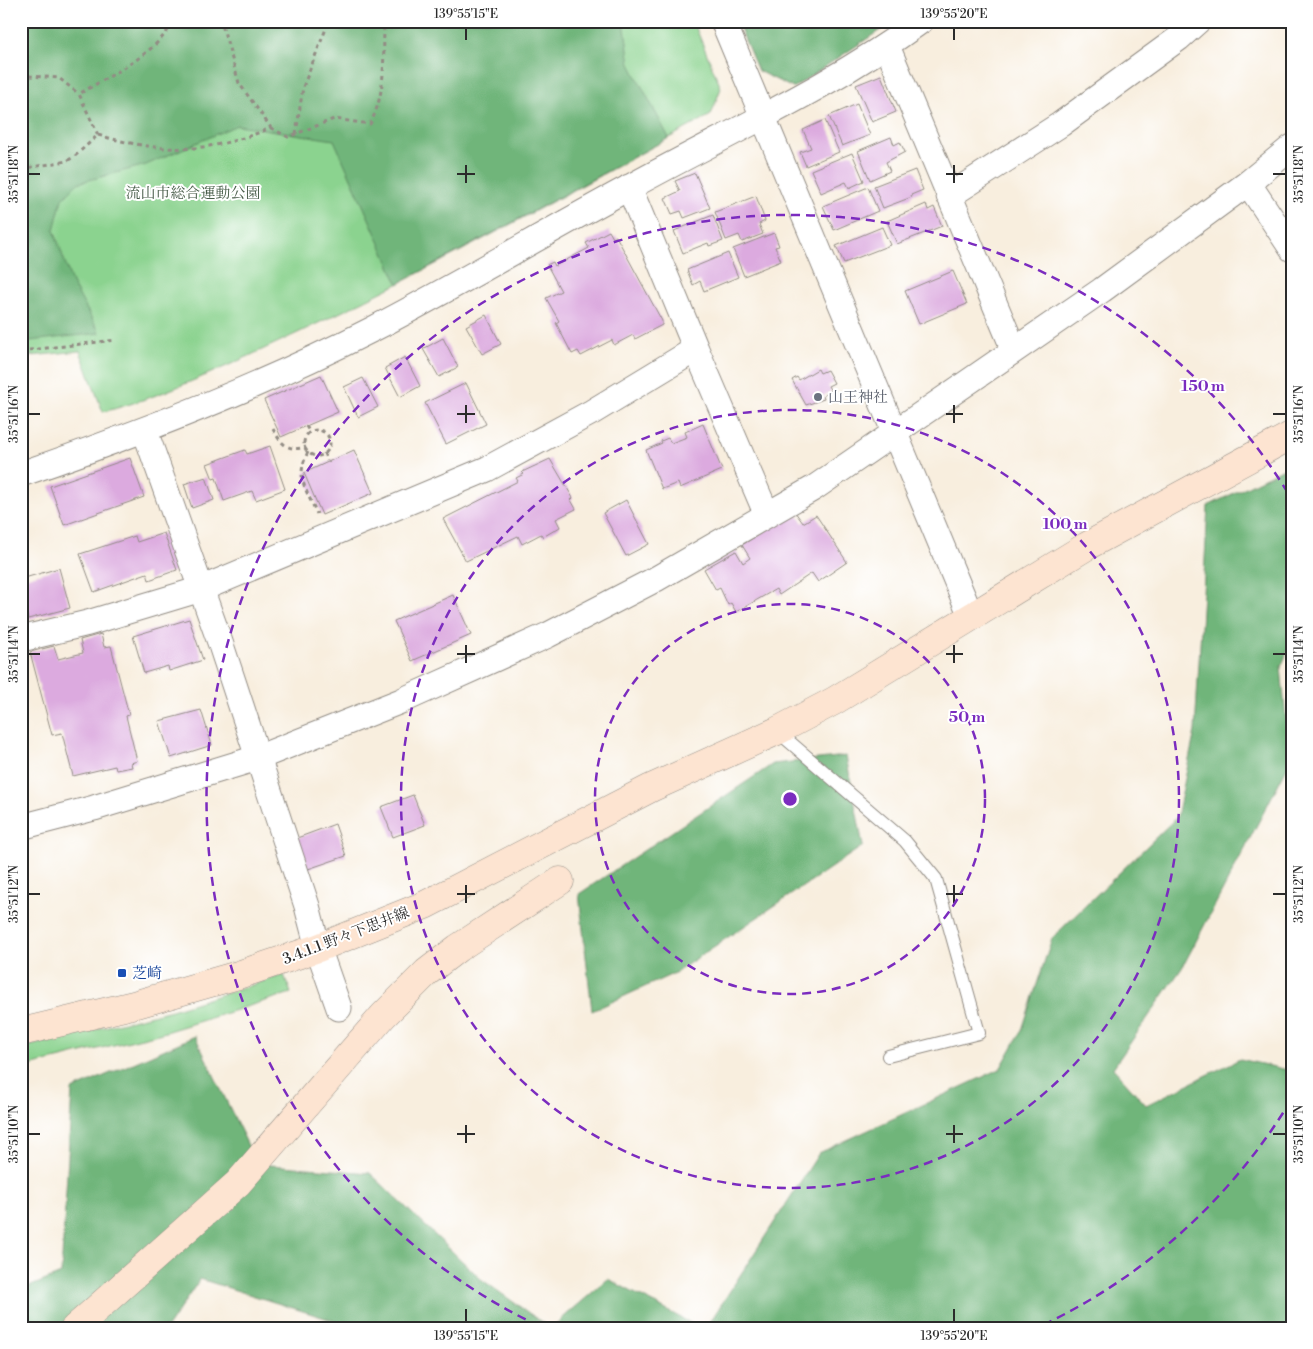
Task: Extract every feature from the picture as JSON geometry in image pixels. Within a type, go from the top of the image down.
[{"type":"street","points":[[723,21],[971,616]]},
{"type":"street","points":[[21,474],[145,431],[250,386],[372,329],[629,187],[763,115],[830,82],[888,46],[921,21]]},
{"type":"street","points":[[949,196],[1061,124],[1179,38],[1198,21]]},
{"type":"street","points":[[888,46],[1014,350]]},
{"type":"street","points":[[21,827],[94,808],[257,758],[401,701],[548,635],[656,579],[814,488],[1102,290],[1248,183],[1292,147]]},
{"type":"street","points":[[1248,183],[1292,249]]},
{"type":"street","points":[[629,187],[767,515]]},
{"type":"street","points":[[21,640],[88,623],[201,590],[487,469],[592,412],[696,349]]},
{"type":"street","points":[[145,431],[222,645],[257,758],[307,906],[318,948],[339,1008]]},
{"type":"street","name":"3.4.1.1 野々下思井線","points":[[21,1032],[220,980],[318,948],[425,905],[651,788],[777,731],[834,701],[1086,546],[1292,435]]},
{"type":"street","points":[[75,1328],[238,1183],[383,1016],[427,972],[458,948],[560,881]]},
{"type":"lane","points":[[777,731],[905,841],[936,879],[978,1034],[888,1056]]},
{"type":"path","points":[[79,94],[126,67],[166,34],[174,21]]},
{"type":"path","points":[[221,21],[239,83],[271,128],[288,137],[334,119],[370,124],[377,110],[383,81],[384,21]]},
{"type":"path","points":[[296,134],[303,87],[328,21]]},
{"type":"path","points":[[21,78],[29,76],[59,78],[79,94],[98,135]]},
{"type":"path","points":[[98,135],[144,147],[213,147],[271,128]]},
{"type":"path","points":[[21,169],[67,160],[75,156],[98,135]]},
{"type":"path","points":[[21,351],[116,340]]},
{"type":"path","points":[[306,426],[310,433]]},
{"type":"path","points":[[273,429],[284,445],[295,450],[306,447]]},
{"type":"path","points":[[316,430],[327,435],[330,447],[324,453],[316,455],[308,452],[305,440],[310,433],[316,430]]},
{"type":"path","points":[[308,452],[302,463],[301,477],[327,537]]},
{"type":"path","points":[[324,453],[327,461]]},
{"type":"green space","name":"流山市総合運動公園","points":[[21,21],[693,21],[721,88],[711,115],[406,280],[229,365],[178,387],[103,412],[80,351],[21,357]]},
{"type":"green space","name":"流山市総合運動公園","points":[[21,21],[624,21],[630,64],[669,138],[398,284],[334,140],[237,125],[146,165],[78,183],[62,199],[54,230],[72,283],[100,333],[21,342]]},
{"type":"green space","points":[[737,21],[894,21],[793,88],[758,71]]},
{"type":"green space","points":[[1292,464],[1292,641],[1281,667],[1290,762],[1182,968],[1113,1068],[1146,1105],[1240,1059],[1292,1071],[1292,1328],[706,1328],[819,1153],[1000,1069],[1022,1030],[1052,938],[1177,817],[1195,731],[1208,506]]},
{"type":"green space","points":[[846,756],[863,846],[675,973],[592,1011],[579,894],[773,764]]},
{"type":"green space","points":[[284,975],[291,993],[162,1033],[21,1068],[21,1048],[172,1010]]},
{"type":"green space","points":[[195,1036],[257,1164],[370,1173],[481,1279],[550,1328],[357,1328],[200,1279],[167,1328],[21,1328],[21,1290],[61,1274],[72,1090]]},
{"type":"green space","points":[[608,1279],[700,1328],[551,1328]]},
{"type":"building","points":[[881,75],[896,112],[872,122],[856,85]]},
{"type":"building","points":[[857,104],[870,135],[842,146],[829,116]]},
{"type":"building","points":[[825,120],[839,152],[806,166],[800,152],[811,148],[803,130]]},
{"type":"building","points":[[891,137],[894,145],[900,142],[905,152],[886,162],[890,171],[870,180],[858,151]]},
{"type":"building","points":[[852,153],[864,181],[849,188],[846,182],[821,193],[811,170]]},
{"type":"building","points":[[915,170],[923,190],[911,195],[912,197],[883,208],[874,186]]},
{"type":"building","points":[[695,173],[710,208],[684,218],[681,211],[672,214],[665,198],[680,191],[675,181]]},
{"type":"building","points":[[868,187],[878,211],[834,230],[823,206]]},
{"type":"building","points":[[756,196],[765,221],[759,224],[763,234],[742,242],[739,235],[726,240],[715,212]]},
{"type":"building","points":[[926,204],[928,210],[934,207],[942,226],[897,244],[887,221]]},
{"type":"building","points":[[713,215],[723,241],[709,246],[708,243],[683,253],[674,231]]},
{"type":"building","points":[[882,227],[890,245],[844,263],[836,246]]},
{"type":"building","points":[[609,231],[613,238],[616,236],[662,321],[662,325],[635,339],[633,335],[614,345],[612,340],[581,356],[578,351],[572,354],[556,323],[559,321],[546,298],[561,291],[547,265],[553,262],[555,266],[589,248],[586,243]]},
{"type":"building","points":[[774,233],[779,246],[775,247],[781,261],[744,276],[733,249]]},
{"type":"building","points":[[728,253],[738,277],[704,291],[700,281],[693,285],[687,270]]},
{"type":"building","points":[[953,271],[967,304],[919,324],[905,291]]},
{"type":"building","points":[[486,315],[501,344],[482,354],[466,326]]},
{"type":"building","points":[[443,338],[458,367],[439,377],[423,349]]},
{"type":"building","points":[[405,357],[420,386],[400,397],[385,368]]},
{"type":"building","points":[[818,369],[820,373],[827,370],[834,383],[828,386],[831,391],[823,396],[824,399],[806,405],[792,380],[797,377],[799,380]]},
{"type":"building","points":[[321,375],[338,412],[281,437],[264,400]]},
{"type":"building","points":[[363,378],[378,407],[358,417],[344,387]]},
{"type":"building","points":[[466,383],[486,424],[446,444],[425,403]]},
{"type":"building","points":[[703,424],[722,470],[680,488],[678,483],[662,489],[646,450],[662,443],[661,441],[668,438],[671,443],[687,437],[685,432]]},
{"type":"building","points":[[270,446],[285,489],[256,500],[252,491],[224,501],[216,478],[213,479],[207,464],[245,450],[247,454]]},
{"type":"building","points":[[354,450],[373,493],[322,515],[304,473]]},
{"type":"building","points":[[130,458],[144,497],[64,525],[50,486]]},
{"type":"building","points":[[550,459],[573,498],[571,500],[576,509],[556,519],[560,527],[543,537],[541,534],[522,544],[518,536],[466,561],[443,519],[518,481],[516,478],[524,474],[522,472]]},
{"type":"building","points":[[206,477],[214,500],[192,508],[184,484]]},
{"type":"building","points":[[626,500],[649,544],[626,556],[603,513]]},
{"type":"building","points":[[795,512],[803,523],[816,515],[847,562],[818,582],[812,573],[779,595],[776,589],[736,612],[731,603],[728,605],[720,588],[716,590],[704,569],[736,551],[743,563],[750,558],[742,545]]},
{"type":"building","points":[[164,533],[177,570],[149,580],[147,573],[94,592],[80,554],[135,536],[137,542]]},
{"type":"building","points":[[59,568],[70,608],[28,619],[21,593],[21,579]]},
{"type":"building","points":[[453,595],[471,635],[412,661],[394,621]]},
{"type":"building","points":[[189,619],[203,660],[169,671],[168,666],[144,673],[133,636]]},
{"type":"building","points":[[101,634],[104,647],[111,646],[129,715],[126,716],[137,761],[131,763],[132,767],[116,770],[115,766],[73,776],[62,733],[52,735],[30,652],[54,646],[58,659],[83,653],[80,640]]},
{"type":"building","points":[[201,710],[212,745],[171,758],[159,721]]},
{"type":"building","points":[[413,795],[425,825],[393,837],[381,807]]},
{"type":"building","points":[[335,824],[346,856],[308,869],[297,838]]},
{"type":"place","name":"山王神社","points":[[818,397]]},
{"type":"place","name":"芝崎","points":[[122,973]]}]
